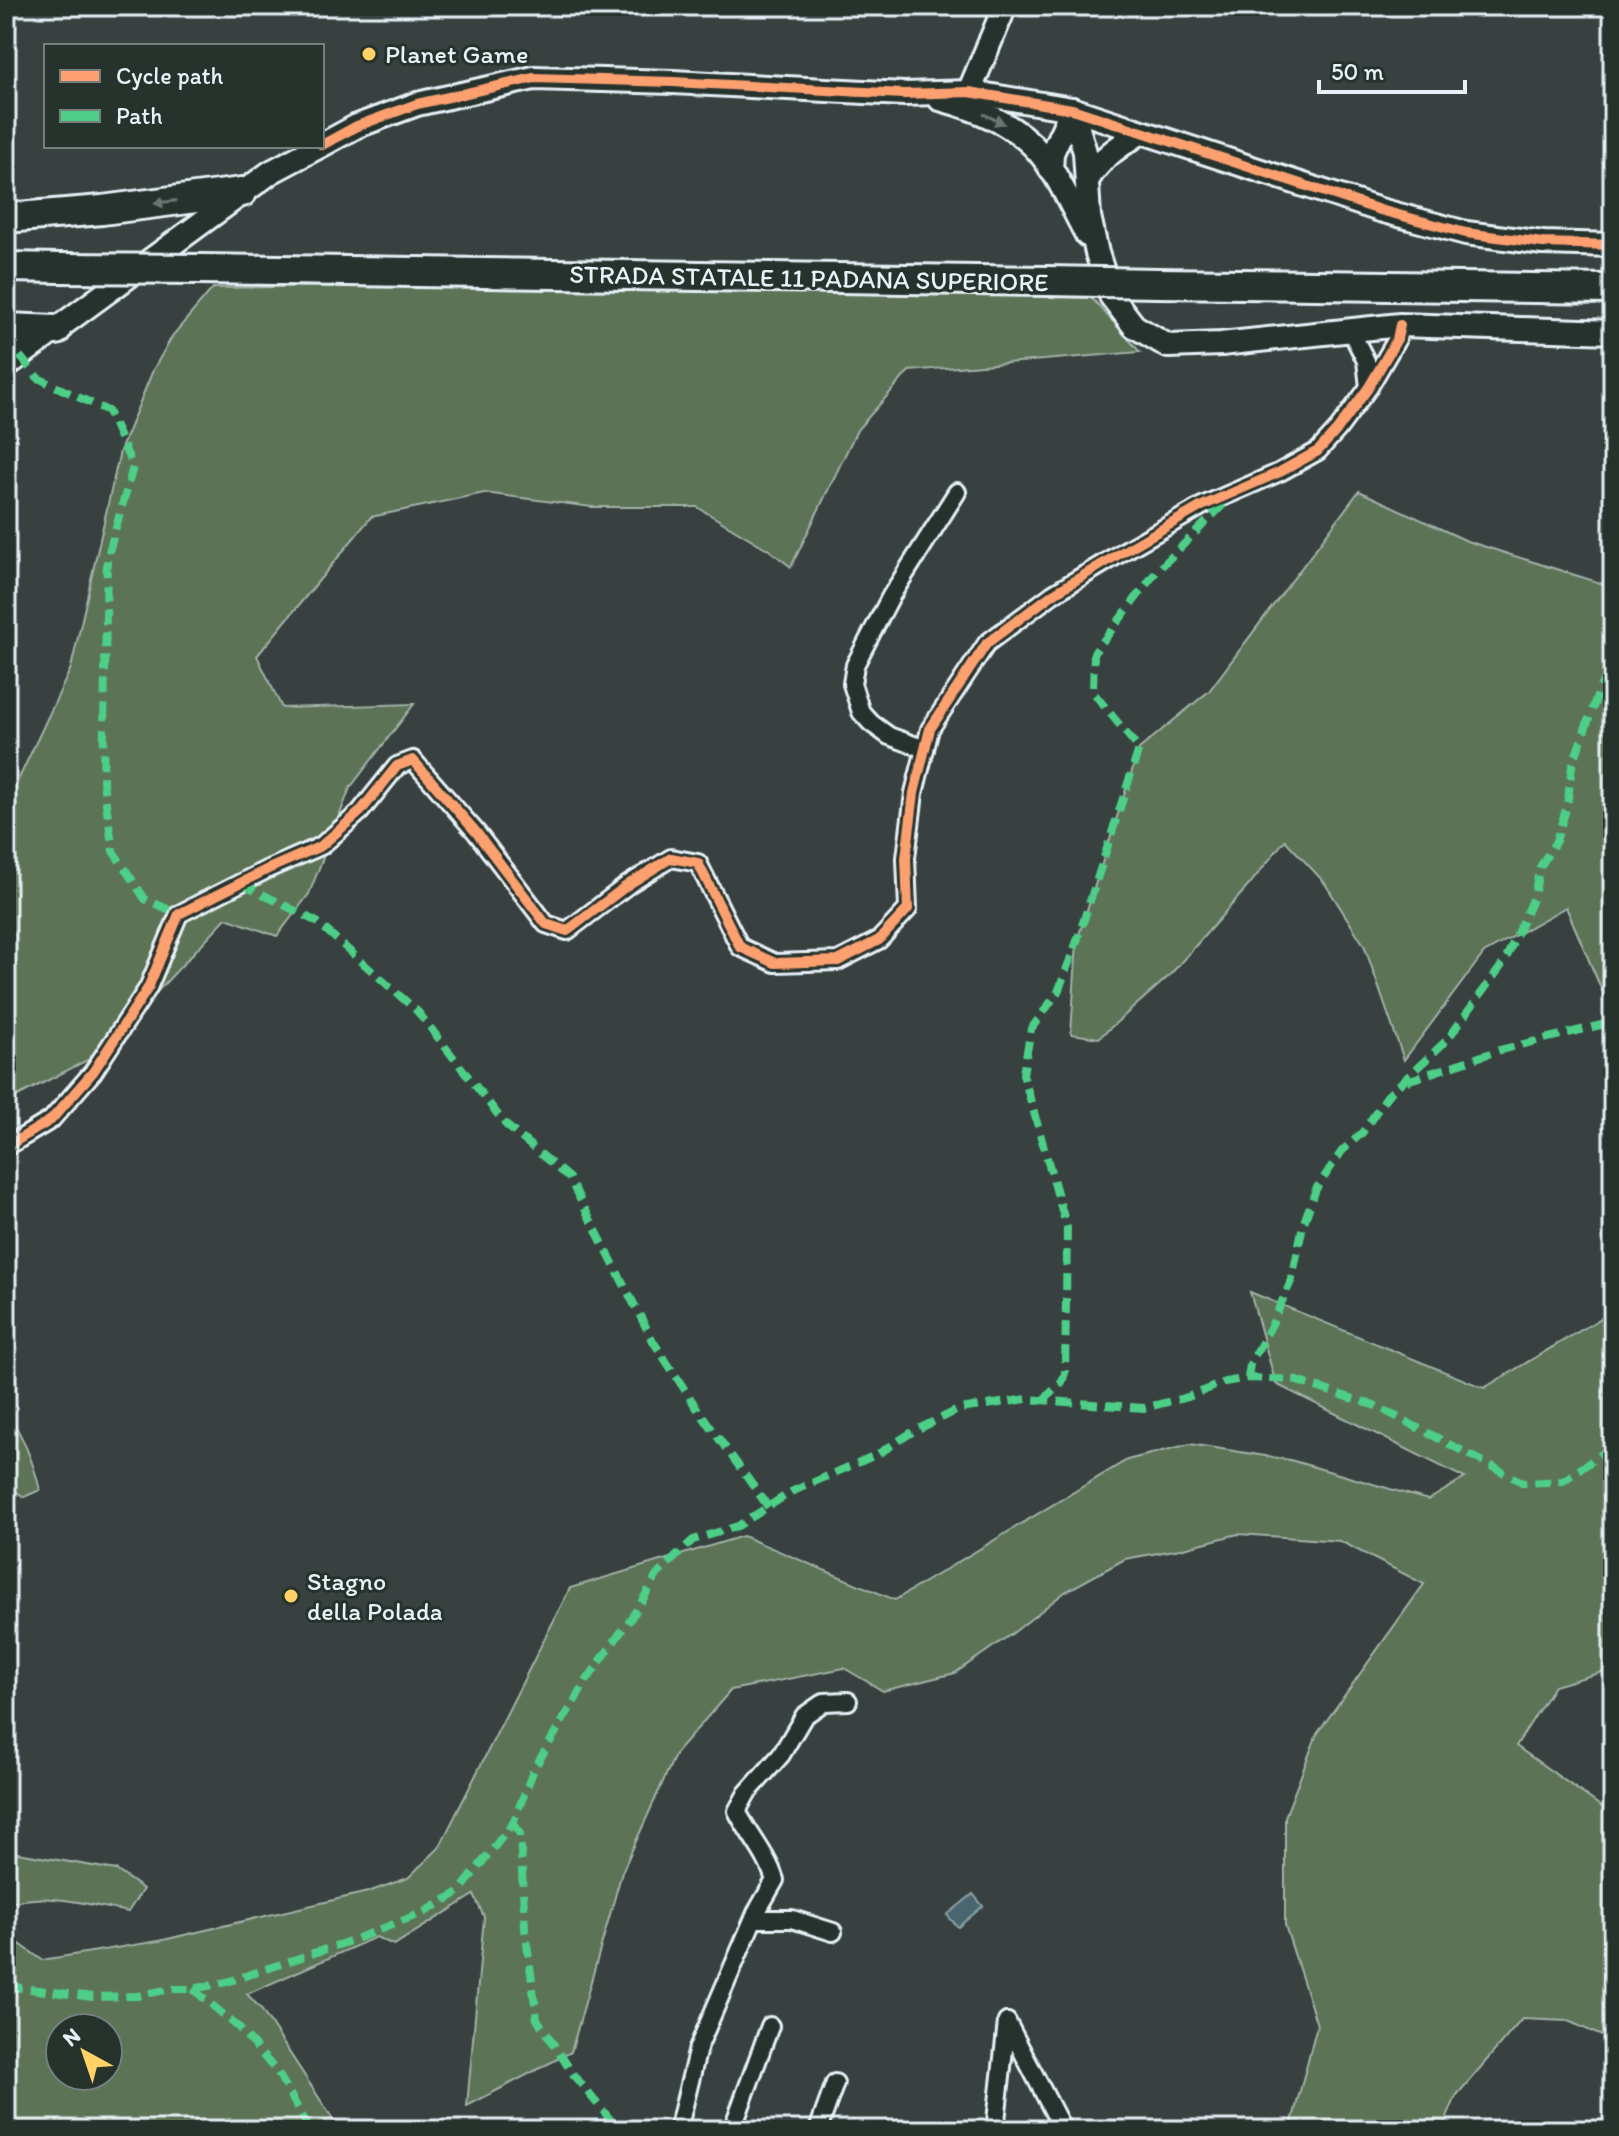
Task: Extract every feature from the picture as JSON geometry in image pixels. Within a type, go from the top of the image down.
[{"type":"highway","points":[[6,218],[102,210],[242,192]]},
{"type":"highway","name":"STRADA STATALE 11 PADANA SUPERIORE","points":[[6,267],[1613,289]]},
{"type":"highway","points":[[6,328],[56,330]]},
{"type":"street","points":[[969,92],[1005,6]]},
{"type":"street","points":[[324,143],[357,126],[417,104],[534,78],[920,94],[969,92],[1072,109],[1380,210],[1452,230],[1511,240],[1613,245]]},
{"type":"street","points":[[920,94],[969,107],[1006,125],[1038,151],[1097,253]]},
{"type":"street","points":[[1051,170],[1052,153],[1072,109]]},
{"type":"street","points":[[1072,109],[1085,152],[1089,216],[1111,296],[1134,326],[1168,346],[1221,344],[1400,325],[1613,332]]},
{"type":"street","points":[[1088,179],[1098,162],[1140,133]]},
{"type":"street","points":[[6,366],[242,192],[315,148]]},
{"type":"street","points":[[6,1147],[51,1120],[93,1072],[148,988],[179,914],[321,846],[360,812],[397,766],[413,760],[476,832],[546,924],[567,931],[629,884],[671,858],[698,863],[740,947],[775,963],[838,961],[879,940],[908,909],[906,858],[914,793],[930,729],[987,643],[1053,594],[1124,551],[1202,506],[1280,472],[1318,451],[1369,387],[1397,339],[1400,325]]},
{"type":"street","points":[[1350,329],[1366,361],[1369,387]]},
{"type":"street","points":[[925,749],[889,736],[871,723],[861,712],[852,684],[855,665],[891,596],[957,492]]},
{"type":"street","points":[[678,2130],[698,2048],[754,1919],[775,1880],[769,1859],[747,1831],[737,1811],[747,1793],[781,1755],[804,1716],[824,1702],[848,1701]]},
{"type":"street","points":[[754,1919],[792,1919],[833,1932]]},
{"type":"street","points":[[995,2130],[1007,2022],[1063,2130]]},
{"type":"street","points":[[732,2130],[770,2026]]},
{"type":"street","points":[[818,2130],[835,2083]]},
{"type":"green space","points":[[599,283],[1091,297],[1140,352],[909,371],[857,430],[791,567],[769,550],[697,507],[592,507],[484,493],[371,517],[257,656],[282,708],[414,704],[350,788],[309,894],[277,936],[226,918],[99,1054],[6,1102],[6,806],[71,668],[120,451],[153,370],[173,335],[213,288]]},
{"type":"green space","points":[[1359,491],[1467,541],[1613,587],[1613,1016],[1566,907],[1484,953],[1404,1060],[1364,945],[1324,882],[1285,840],[1169,976],[1099,1038],[1071,1034],[1077,941],[1139,749],[1209,691]]},
{"type":"green space","points":[[1250,1292],[1484,1388],[1613,1311],[1613,1669],[1554,1686],[1516,1746],[1613,1815],[1613,2041],[1568,2021],[1522,2019],[1456,2096],[1442,2130],[1290,2130],[1317,2025],[1285,1925],[1285,1817],[1317,1734],[1424,1584],[1340,1541],[1238,1534],[1125,1559],[1065,1592],[955,1673],[883,1691],[844,1668],[731,1690],[676,1753],[622,1872],[571,2052],[467,2106],[484,1917],[474,1895],[394,1945],[376,1937],[247,1994],[261,2009],[340,2130],[6,2130],[6,1934],[42,1960],[159,1941],[368,1892],[408,1878],[439,1848],[570,1588],[743,1536],[895,1600],[1127,1460],[1190,1444],[1290,1460],[1428,1500],[1465,1478],[1276,1384]]},
{"type":"green space","points":[[6,1411],[27,1449],[40,1490],[24,1497],[6,1484]]},
{"type":"green space","points":[[6,1851],[116,1870],[143,1889],[128,1912],[51,1899],[6,1905]]},
{"type":"water","points":[[973,1894],[983,1906],[958,1927],[947,1915]]},
{"type":"marked path","points":[[20,356],[38,378],[108,411],[133,467],[107,559],[103,782],[113,851],[145,899],[179,914]]},
{"type":"marked path","points":[[1042,1401],[1062,1382],[1065,1373],[1067,1228],[1023,1074],[1031,1029],[1058,992],[1139,749],[1093,692],[1094,653],[1156,572],[1227,501]]},
{"type":"marked path","points":[[1248,1378],[1250,1364],[1292,1279],[1303,1225],[1316,1189],[1342,1151],[1362,1133],[1387,1096],[1447,1040],[1505,961],[1534,895],[1540,867],[1556,841],[1567,806],[1572,766],[1601,685],[1613,667]]},
{"type":"marked path","points":[[241,883],[317,922],[418,1012],[506,1125],[569,1178],[653,1341],[769,1508]]},
{"type":"marked path","points":[[1407,1081],[1500,1050],[1613,1022]]},
{"type":"marked path","points":[[6,1986],[93,1997],[137,1996],[227,1982],[353,1940],[425,1912],[459,1892],[513,1823],[534,1769],[587,1680],[638,1608],[657,1575],[693,1540],[738,1526],[791,1492],[878,1454],[914,1431],[960,1409],[1027,1399],[1144,1408],[1188,1397],[1225,1382],[1248,1378],[1294,1380],[1376,1406],[1524,1483],[1563,1481],[1613,1446]]},
{"type":"marked path","points":[[513,1823],[520,1834],[525,1928],[537,2019],[575,2077],[619,2130]]},
{"type":"marked path","points":[[193,1989],[238,2027],[278,2073],[310,2130]]},
{"type":"cycle path","points":[[324,144],[357,126],[417,104],[534,78],[904,94],[969,92],[1072,109],[1380,210],[1466,233],[1543,243],[1613,245]]},
{"type":"cycle path","points":[[6,1147],[51,1120],[93,1072],[148,988],[179,914],[321,846],[360,812],[397,766],[413,760],[476,832],[546,924],[567,931],[629,884],[671,858],[698,863],[740,947],[775,963],[838,961],[879,940],[908,909],[906,858],[914,793],[930,729],[987,643],[1053,594],[1124,551],[1202,506],[1280,472],[1318,451],[1369,387],[1397,339],[1400,325]]},
{"type":"place","name":"Planet Game","points":[[369,54]]},
{"type":"place","name":"Stagno della Polada","points":[[291,1596]]}]
